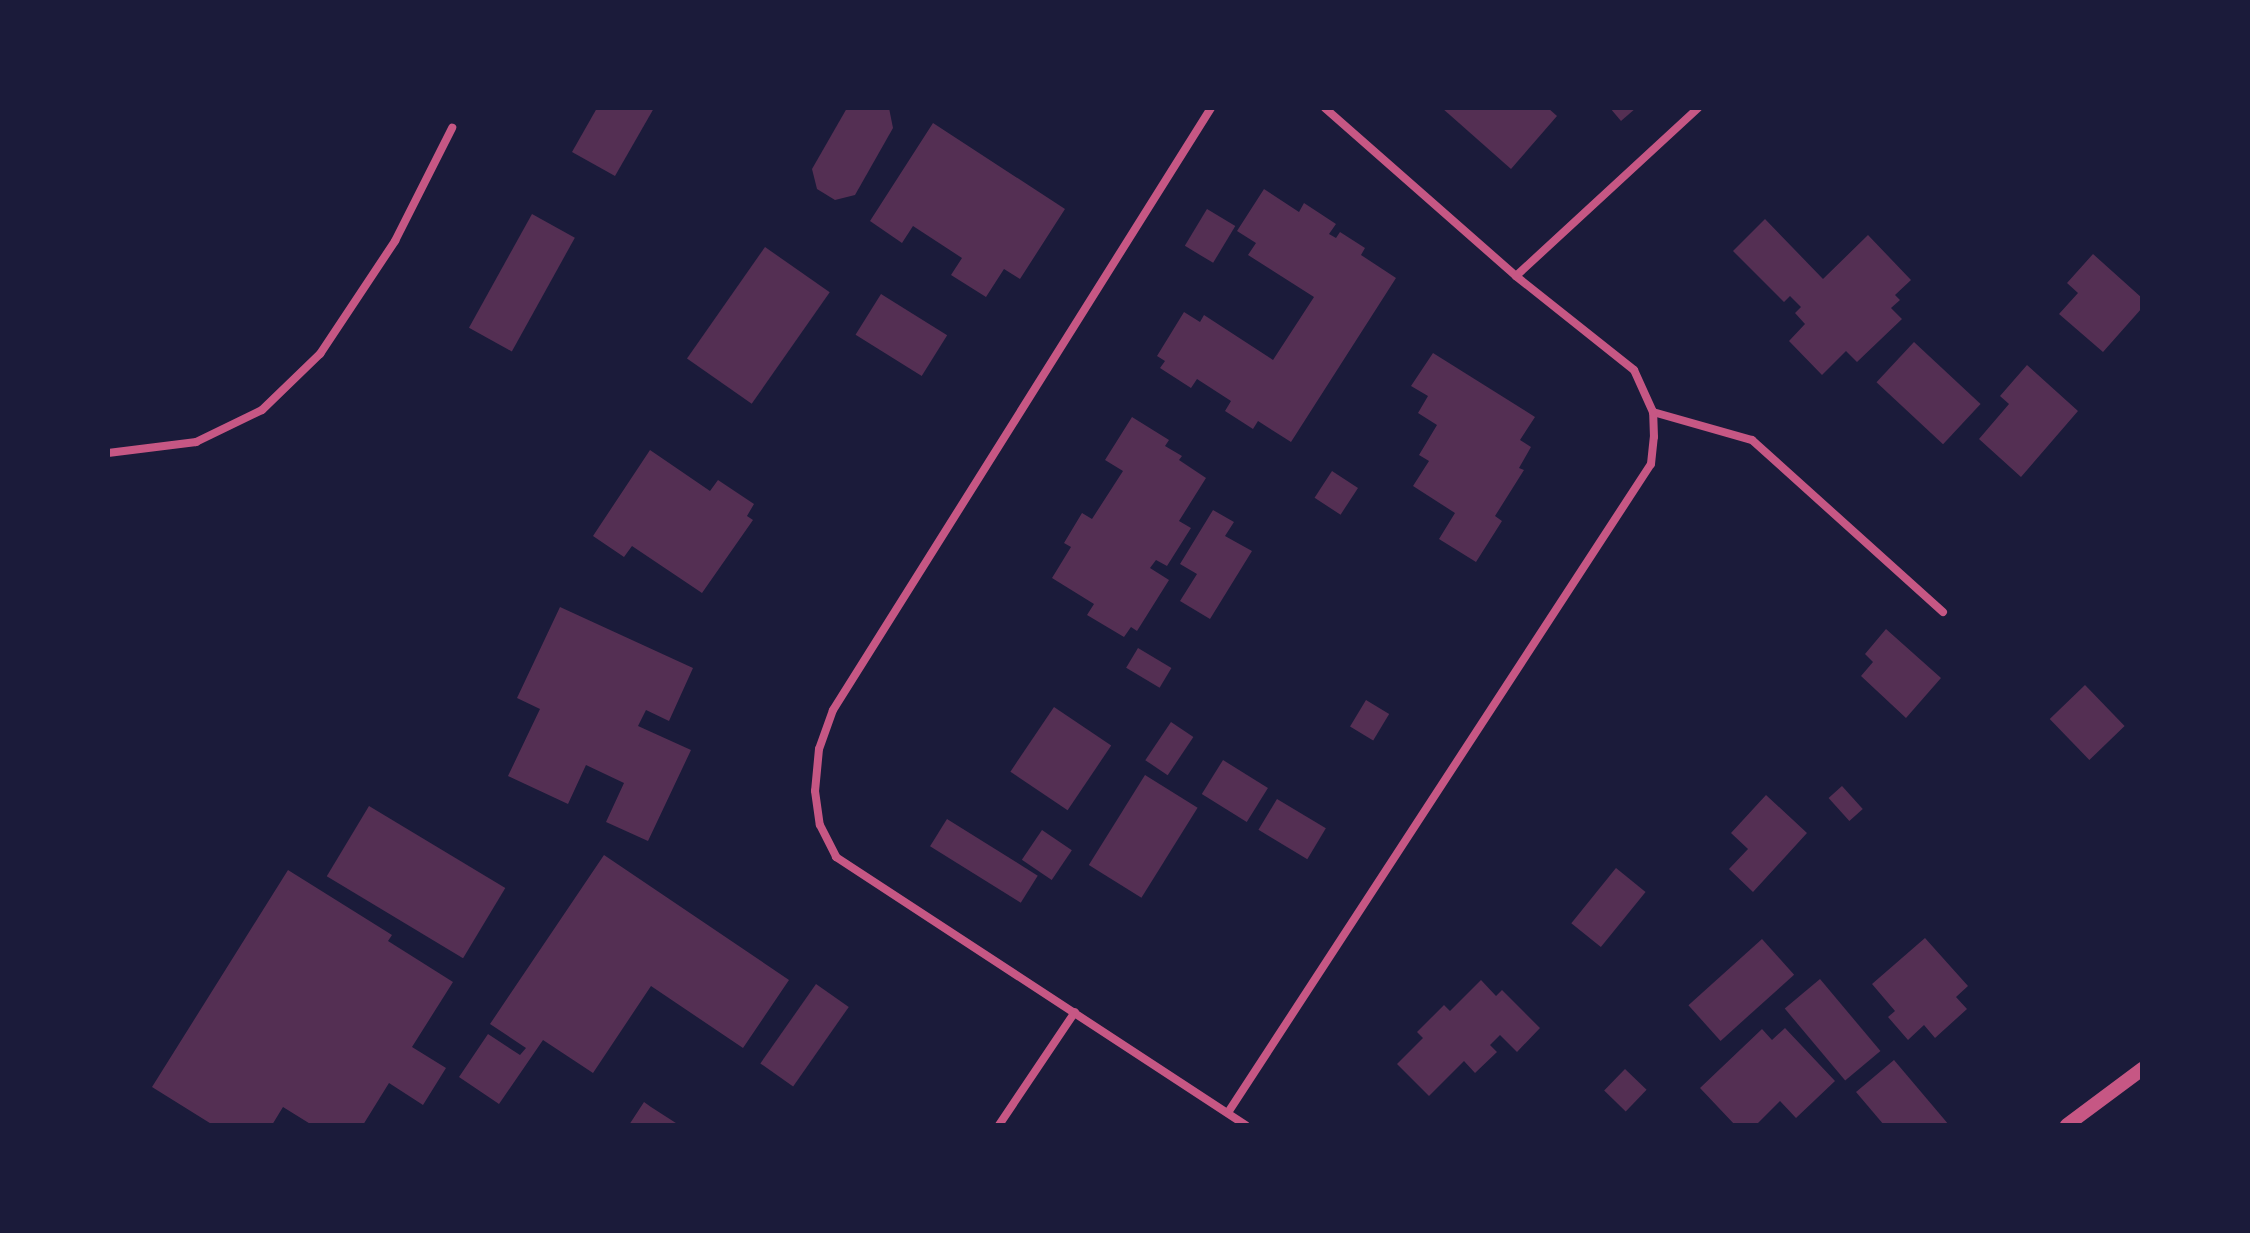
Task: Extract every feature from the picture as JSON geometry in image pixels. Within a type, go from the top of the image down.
[{"type":"street","points":[[1211,108],[833,710],[819,749],[818,814],[836,857],[1229,1111],[1246,1125]]},
{"type":"street","points":[[1229,1111],[1651,464],[1653,412],[1634,370],[1516,276],[1325,108]]},
{"type":"street","points":[[1516,276],[1698,108]]},
{"type":"street","points":[[108,453],[196,442],[262,410],[320,354],[395,241],[452,128]]},
{"type":"street","points":[[1653,412],[1726,429],[1776,456],[1943,612]]},
{"type":"street","points":[[999,1125],[1075,1012]]},
{"type":"street","points":[[2067,1125],[2142,1069]]},
{"type":"building","points":[[597,108],[654,108],[615,176],[572,152]]},
{"type":"building","points":[[847,108],[889,108],[893,128],[855,195],[835,200],[817,189],[812,169]]},
{"type":"building","points":[[1442,108],[1548,108],[1557,116],[1511,169]]},
{"type":"building","points":[[1610,108],[1636,108],[1621,121]]},
{"type":"building","points":[[933,123],[1065,209],[1020,279],[1004,269],[986,297],[951,275],[962,258],[913,226],[902,243],[870,221]]},
{"type":"building","points":[[1264,189],[1299,212],[1304,203],[1336,224],[1329,234],[1336,238],[1340,232],[1365,248],[1361,255],[1396,278],[1291,442],[1258,421],[1253,429],[1225,411],[1231,401],[1197,379],[1191,388],[1160,368],[1165,361],[1157,356],[1184,312],[1200,322],[1204,315],[1273,360],[1314,297],[1248,255],[1256,243],[1237,231]]},
{"type":"building","points":[[1207,209],[1235,226],[1213,263],[1185,246]]},
{"type":"building","points":[[532,214],[575,238],[512,351],[469,328]]},
{"type":"building","points":[[1765,219],[1823,279],[1868,235],[1911,280],[1895,295],[1900,300],[1891,308],[1902,319],[1857,362],[1846,351],[1822,375],[1789,341],[1805,324],[1795,313],[1801,307],[1790,296],[1784,302],[1733,251]]},
{"type":"building","points":[[765,247],[830,292],[752,404],[687,358]]},
{"type":"building","points":[[2093,254],[2142,298],[2142,308],[2103,352],[2059,314],[2078,293],[2067,283]]},
{"type":"building","points":[[881,294],[947,335],[922,376],[856,335]]},
{"type":"building","points":[[1914,342],[1981,404],[1943,444],[1876,382]]},
{"type":"building","points":[[1433,353],[1535,417],[1520,440],[1531,447],[1519,468],[1524,470],[1495,516],[1502,521],[1476,562],[1439,539],[1455,513],[1413,486],[1429,461],[1419,455],[1437,425],[1418,413],[1428,396],[1411,386]]},
{"type":"building","points":[[2027,365],[2078,411],[2021,477],[1979,439],[2009,404],[2000,396]]},
{"type":"building","points":[[1132,417],[1169,440],[1165,446],[1182,456],[1179,460],[1206,478],[1179,521],[1191,528],[1167,566],[1156,560],[1150,568],[1169,580],[1137,631],[1131,627],[1124,637],[1087,615],[1094,604],[1052,578],[1071,547],[1064,543],[1082,513],[1092,519],[1123,471],[1105,460]]},
{"type":"building","points":[[650,450],[710,491],[718,480],[754,504],[747,516],[753,520],[702,593],[632,546],[624,557],[593,536]]},
{"type":"building","points":[[1332,471],[1358,488],[1341,515],[1315,498]]},
{"type":"building","points":[[1213,510],[1234,522],[1225,536],[1252,551],[1210,619],[1180,601],[1197,574],[1180,564]]},
{"type":"building","points":[[560,607],[693,668],[669,721],[646,710],[638,726],[691,750],[648,841],[606,822],[624,783],[586,765],[568,804],[508,776],[540,709],[517,698]]},
{"type":"building","points":[[1886,629],[1941,678],[1906,718],[1861,676],[1873,662],[1865,654]]},
{"type":"building","points":[[1138,648],[1171,668],[1160,688],[1126,668]]},
{"type":"building","points":[[2085,685],[2125,726],[2089,760],[2050,719]]},
{"type":"building","points":[[1366,700],[1389,714],[1373,740],[1350,727]]},
{"type":"building","points":[[1054,707],[1111,746],[1068,810],[1010,772]]},
{"type":"building","points":[[1171,722],[1193,737],[1168,775],[1145,760]]},
{"type":"building","points":[[1223,760],[1268,788],[1247,822],[1202,794]]},
{"type":"building","points":[[1145,775],[1198,808],[1141,898],[1089,865]]},
{"type":"building","points":[[1842,786],[1863,809],[1849,821],[1829,798]]},
{"type":"building","points":[[1766,795],[1807,833],[1753,892],[1729,869],[1748,849],[1731,833]]},
{"type":"building","points":[[1277,799],[1326,828],[1307,859],[1258,830]]},
{"type":"building","points":[[369,806],[505,888],[463,958],[327,876]]},
{"type":"building","points":[[947,819],[1038,876],[1021,903],[930,846]]},
{"type":"building","points":[[1042,830],[1072,850],[1052,880],[1022,860]]},
{"type":"building","points":[[604,855],[789,980],[743,1048],[651,986],[593,1073],[543,1040],[499,1104],[459,1077],[488,1034],[520,1055],[526,1048],[490,1024]]},
{"type":"building","points":[[1616,868],[1646,892],[1601,947],[1571,923]]},
{"type":"building","points":[[288,870],[392,935],[388,941],[453,982],[412,1047],[446,1068],[423,1105],[389,1083],[363,1125],[312,1125],[283,1107],[272,1125],[213,1125],[152,1087]]},
{"type":"building","points":[[1925,938],[1968,986],[1956,997],[1967,1009],[1935,1038],[1924,1025],[1908,1040],[1888,1017],[1895,1011],[1872,984]]},
{"type":"building","points":[[1762,939],[1794,975],[1721,1041],[1688,1005]]},
{"type":"building","points":[[1820,979],[1880,1051],[1845,1081],[1785,1009]]},
{"type":"building","points":[[1481,980],[1496,996],[1502,990],[1540,1028],[1517,1052],[1500,1035],[1490,1045],[1497,1052],[1475,1073],[1464,1061],[1429,1096],[1397,1064],[1423,1038],[1417,1032],[1444,1005],[1450,1011]]},
{"type":"building","points":[[816,984],[849,1007],[793,1086],[760,1063]]},
{"type":"building","points":[[1785,1028],[1835,1081],[1796,1118],[1780,1101],[1756,1125],[1735,1125],[1700,1088],[1762,1029],[1772,1040]]},
{"type":"building","points":[[1894,1060],[1949,1125],[1884,1125],[1856,1092]]},
{"type":"building","points":[[1625,1069],[1647,1090],[1626,1111],[1604,1091]]},
{"type":"building","points":[[644,1102],[651,1107],[679,1125],[629,1125]]}]
